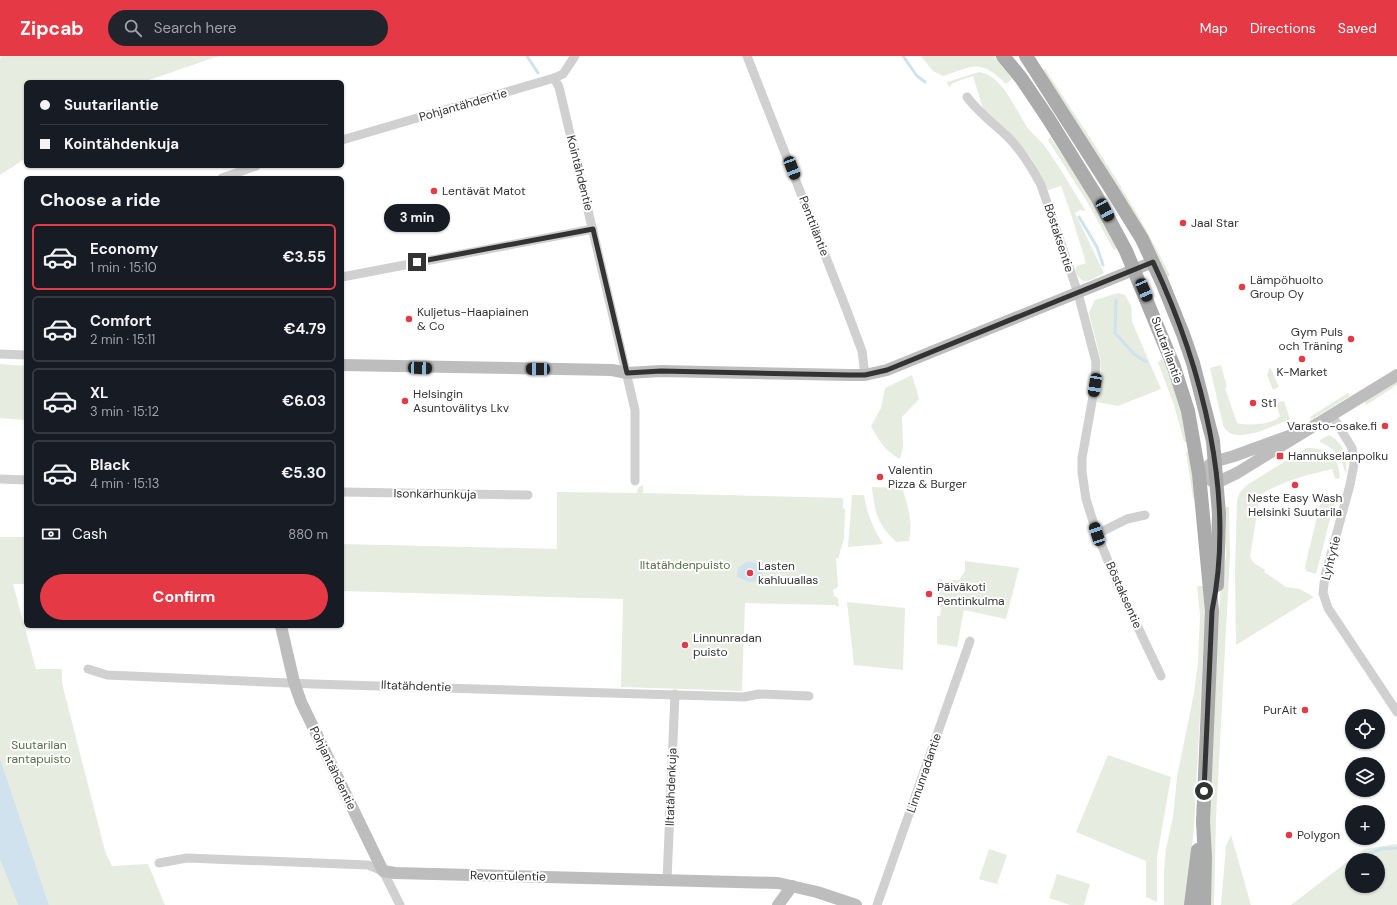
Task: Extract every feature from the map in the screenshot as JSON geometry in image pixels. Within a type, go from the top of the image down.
[{"type":"main road","name":"Suutarilantie","points":[[1003,56],[1029,90],[1097,197],[1135,270],[1174,367],[1192,429],[1200,474],[1212,611],[1203,822],[1205,857],[1204,905]]},
{"type":"main road","name":"Suutarilantie","points":[[1026,56],[1114,192],[1142,239],[1168,295],[1193,363],[1212,441],[1219,514],[1218,583],[1212,611]]},
{"type":"main road","name":"Suutarilantie","points":[[1192,905],[1196,857],[1203,822]]},
{"type":"street","name":"Pohjantähdentie","points":[[344,139],[554,78],[563,74],[575,56]]},
{"type":"street","name":"Penttiläntie","points":[[747,56],[862,351],[865,375]]},
{"type":"street","name":"Kointähdentie","points":[[554,78],[559,87],[635,410],[635,481]]},
{"type":"street","name":"Böstaksentie","points":[[967,96],[976,109],[1018,149],[1035,173],[1041,185],[1078,293],[1090,334],[1096,362],[1095,385],[1084,444],[1082,472],[1086,499],[1097,534],[1117,583],[1161,676]]},
{"type":"street","points":[[228,176],[250,168]]},
{"type":"street","points":[[344,277],[593,229]]},
{"type":"street","points":[[344,366],[612,370],[627,373],[661,371],[764,375],[865,375],[887,370],[1153,262]]},
{"type":"street","points":[[0,354],[24,355]]},
{"type":"street","points":[[1304,431],[1213,462],[1200,474],[1216,483],[1244,469],[1397,375]]},
{"type":"street","name":"Lyhtytie","points":[[1332,414],[1352,448],[1354,464],[1350,485],[1325,576],[1323,594],[1328,608],[1397,712]]},
{"type":"street","points":[[0,479],[24,480]]},
{"type":"street","name":"Isonkarhunkuja","points":[[344,492],[528,495]]},
{"type":"street","points":[[1097,534],[1128,519],[1145,514]]},
{"type":"street","name":"Pohjantähdentie","points":[[281,628],[294,682],[301,702],[400,905]]},
{"type":"street","name":"Linnunradantie","points":[[878,905],[970,641]]},
{"type":"street","name":"Iltatähdentie","points":[[88,669],[107,675],[744,697],[758,694],[809,696]]},
{"type":"street","name":"Iltatähdenkuja","points":[[667,880],[675,694]]},
{"type":"street","name":"Revontulentie","points":[[159,863],[188,858],[368,865],[383,871],[395,873],[756,882],[792,886],[856,905]]},
{"type":"street","points":[[778,905],[792,886]]},
{"type":"green space","points":[[3,56],[219,56],[149,80],[24,80],[24,159],[0,175],[0,58]]},
{"type":"green space","points":[[921,56],[994,56],[1012,79],[1006,84],[990,70],[976,66],[943,76],[933,71]]},
{"type":"green space","points":[[1045,69],[1127,196],[1170,276],[1166,277],[1043,70]]},
{"type":"green space","points":[[979,72],[996,80],[1003,88],[1030,131],[1043,144],[1065,177],[1086,211],[1080,210],[1075,213],[1104,273],[1087,281],[1084,281],[1078,276],[1075,270],[1077,266],[1086,263],[1061,186],[1048,190],[1031,158],[1017,141],[984,112],[973,76],[953,83],[949,87],[947,82]]},
{"type":"green space","points":[[1050,137],[1081,182],[1117,248],[1114,250],[1086,200],[1048,140]]},
{"type":"green space","points":[[1118,293],[1125,295],[1131,306],[1132,322],[1161,389],[1118,406],[1097,402],[1101,378],[1101,361],[1089,313],[1095,300]]},
{"type":"green space","points":[[1162,359],[1167,366],[1175,386],[1189,442],[1184,442],[1174,405],[1158,362]]},
{"type":"green space","points":[[0,364],[24,366],[24,420],[0,418]]},
{"type":"green space","points":[[1221,365],[1227,387],[1225,388],[1237,423],[1266,423],[1277,419],[1280,416],[1277,406],[1279,402],[1284,401],[1290,419],[1254,433],[1235,435],[1228,432],[1223,425],[1210,368]]},
{"type":"green space","points":[[1270,367],[1279,387],[1273,390],[1267,375]]},
{"type":"green space","points":[[912,375],[919,399],[902,417],[903,447],[900,459],[883,445],[871,426],[881,408],[885,388]]},
{"type":"green space","points":[[1397,381],[1397,385],[1366,405],[1364,401]]},
{"type":"green space","points":[[1348,393],[1350,396],[1311,420],[1310,417]]},
{"type":"green space","points":[[1329,435],[1339,442],[1342,447],[1346,457],[1346,475],[1338,455],[1320,442],[1320,440]]},
{"type":"green space","points":[[1307,448],[1321,450],[1331,455],[1337,464],[1340,478],[1335,479],[1332,469],[1287,482],[1262,494],[1258,507],[1250,557],[1254,563],[1265,570],[1264,572],[1286,587],[1300,589],[1314,597],[1236,645],[1235,573],[1237,500],[1240,492],[1247,485]]},
{"type":"green space","points":[[1190,451],[1197,498],[1193,498],[1186,452]]},
{"type":"green space","name":"Iltatähdenpuisto","points":[[643,485],[643,493],[843,498],[843,508],[845,509],[844,538],[838,559],[836,558],[838,587],[833,590],[834,596],[838,598],[839,607],[834,605],[745,603],[742,691],[621,687],[623,599],[344,591],[344,544],[557,549],[557,492],[637,493],[638,488]]},
{"type":"green space","points":[[872,487],[902,488],[910,521],[909,541],[896,542],[885,529],[878,518],[874,504]]},
{"type":"green space","points":[[852,495],[864,495],[871,521],[883,544],[848,547]]},
{"type":"green space","points":[[1327,497],[1335,500],[1316,574],[1306,571],[1305,566],[1321,501]]},
{"type":"green space","points":[[1223,507],[1229,507],[1230,555],[1216,817],[1214,905],[1211,905],[1209,802],[1220,596],[1226,555]]},
{"type":"green space","name":"Suutarilan rantapuisto","points":[[0,537],[24,537],[24,584],[13,584],[24,628],[36,669],[62,669],[62,683],[105,851],[112,866],[148,864],[165,905],[49,905],[0,758]]},
{"type":"green space","points":[[965,561],[1019,568],[1006,619],[964,610],[957,647],[937,644],[937,616],[940,616],[941,607],[938,606],[939,579],[942,579],[942,582],[952,583],[952,580],[959,580],[965,571]]},
{"type":"green space","points":[[1197,586],[1203,586],[1206,599],[1194,828],[1186,905],[1164,905],[1166,849],[1173,817],[1177,777],[1194,693],[1198,663],[1200,616]]},
{"type":"green space","points":[[847,602],[905,608],[903,670],[854,665]]},
{"type":"green space","points":[[1108,755],[1171,777],[1157,857],[1157,902],[1146,897],[1146,861],[1076,832]]},
{"type":"green space","points":[[1231,835],[1251,905],[1221,905],[1226,846]]},
{"type":"green space","points":[[1397,844],[1397,905],[1291,905],[1345,864],[1345,893],[1385,893],[1385,853],[1359,853],[1364,849]]},
{"type":"green space","points":[[989,849],[1007,855],[997,884],[979,879]]},
{"type":"green space","points":[[0,860],[18,905],[0,905]]},
{"type":"green space","points":[[1057,874],[1090,884],[1084,905],[1070,905],[1049,898]]},
{"type":"water","name":"Lasten kahluuallas","points":[[746,562],[753,562],[760,566],[763,575],[760,581],[749,582],[737,577],[738,568]]},
{"type":"water","points":[[0,758],[49,905],[18,905],[0,860]]},
{"type":"waterway","points":[[527,56],[538,73]]},
{"type":"waterway","points":[[903,56],[917,76],[925,82]]},
{"type":"waterway","points":[[1079,217],[1097,247],[1103,265]]},
{"type":"waterway","points":[[1116,300],[1115,333],[1134,354],[1146,362]]},
{"type":"waterway","points":[[1370,853],[1381,849],[1397,848]]},
{"type":"place","name":"Lentävät Matot","points":[[434,191]]},
{"type":"place","name":"Jaal Star","points":[[1183,223]]},
{"type":"place","name":"Lämpöhuolto Group Oy","points":[[1242,287]]},
{"type":"place","name":"Kuljetus-Haapiainen & Co","points":[[409,319]]},
{"type":"place","name":"Gym Puls och Träning","points":[[1351,339]]},
{"type":"place","name":"K-Market","points":[[1302,359]]},
{"type":"place","name":"Helsingin Asuntovälitys Lkv","points":[[405,401]]},
{"type":"place","name":"St1","points":[[1253,403]]},
{"type":"place","name":"Varasto-osake.fi","points":[[1385,426]]},
{"type":"place","name":"Hannukselanpolku","points":[[1280,456]]},
{"type":"place","name":"Valentin Pizza & Burger","points":[[880,477]]},
{"type":"place","name":"Neste Easy Wash Helsinki Suutarila","points":[[1295,485]]},
{"type":"place","name":"Lasten kahluuallas","points":[[750,573]]},
{"type":"place","name":"Päiväkoti Pentinkulma","points":[[929,594]]},
{"type":"place","name":"Linnunradan puisto","points":[[685,645]]},
{"type":"place","name":"PurAit","points":[[1305,710]]},
{"type":"place","name":"Polygon","points":[[1289,835]]},
{"type":"route","points":[[417,262],[593,229],[627,373],[661,371],[764,375],[865,375],[887,370],[1153,262],[1168,295],[1193,363],[1212,441],[1219,514],[1218,583],[1212,611],[1204,791]]}]
